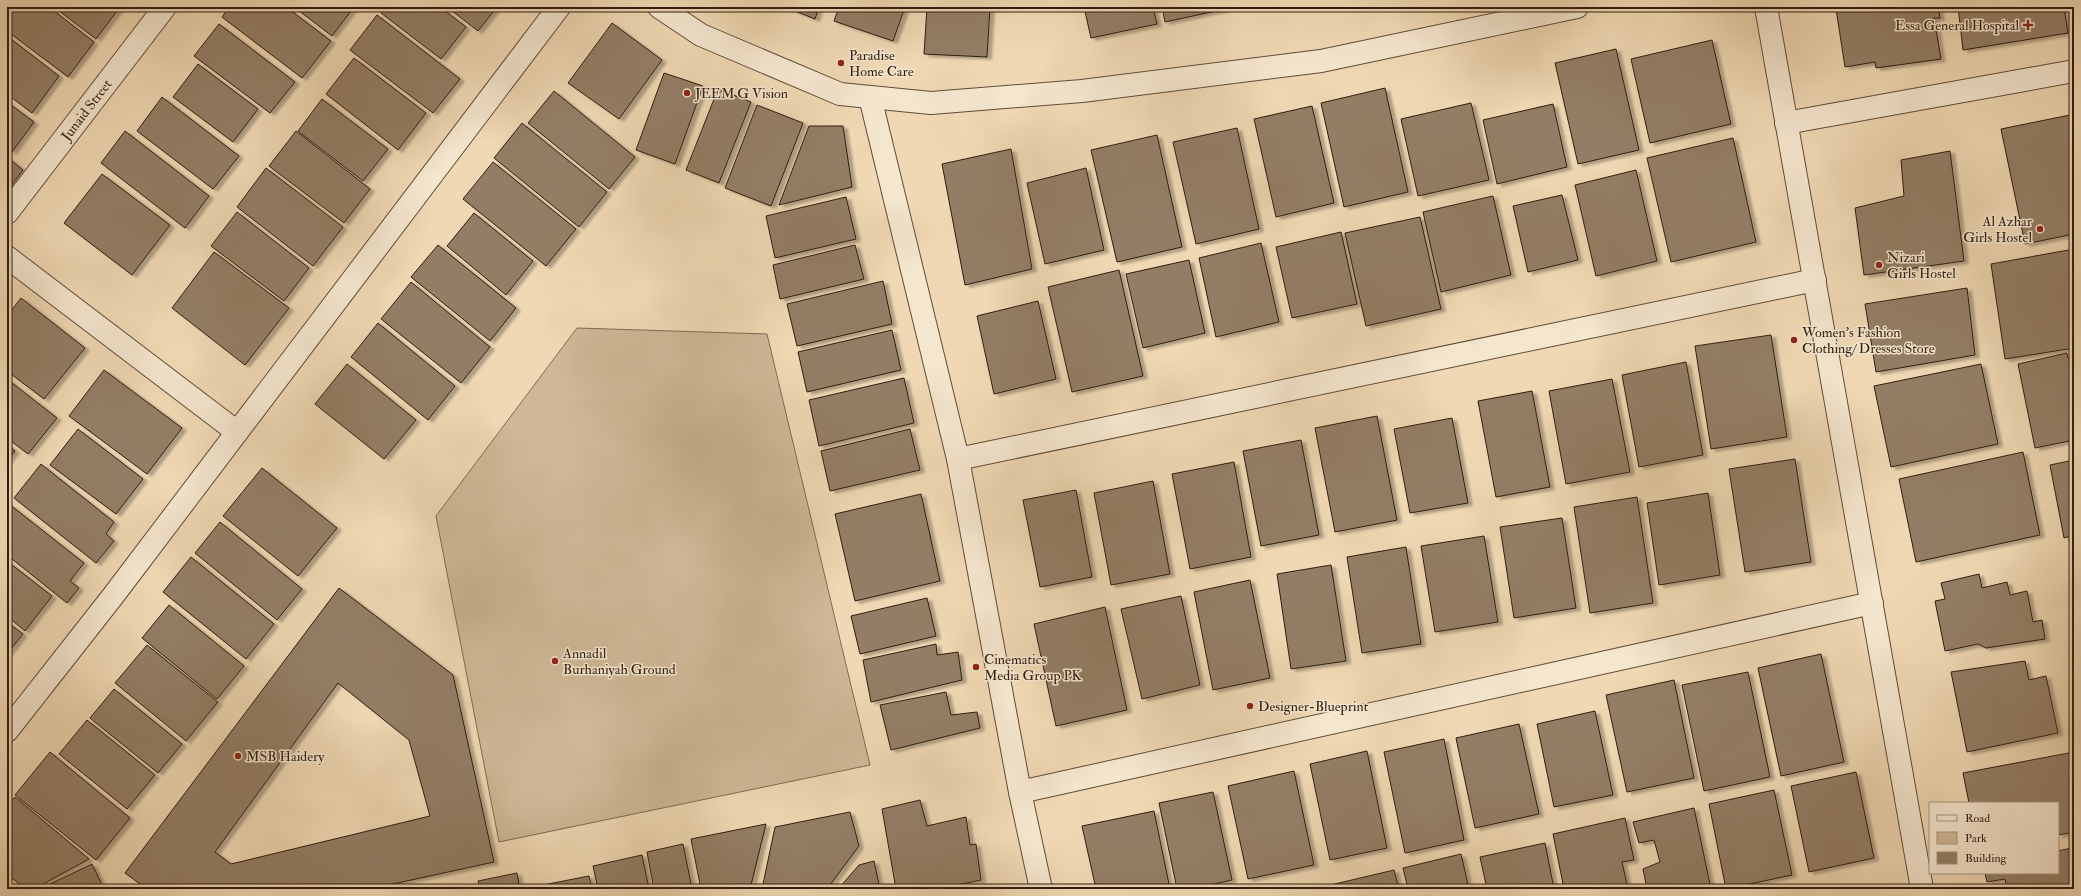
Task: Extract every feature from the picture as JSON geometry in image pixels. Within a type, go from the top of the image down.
[{"type":"street","name":"Junaid Street","points":[[7,213],[165,7]]},
{"type":"street","points":[[7,731],[113,596],[559,7]]},
{"type":"street","points":[[659,7],[701,35],[840,94],[931,103],[1082,90],[1314,62],[1578,7]]},
{"type":"street","points":[[1766,7],[1922,889]]},
{"type":"street","points":[[1786,123],[2074,70]]},
{"type":"street","points":[[870,97],[958,459],[1020,792],[1041,889]]},
{"type":"street","points":[[7,257],[237,432]]},
{"type":"street","points":[[958,459],[1815,280]]},
{"type":"street","points":[[1020,792],[1872,603]]},
{"type":"green space","points":[[577,328],[767,334],[870,765],[499,842],[436,516]]},
{"type":"building","points":[[7,7],[49,7],[94,42],[68,77],[7,31]]},
{"type":"building","points":[[54,7],[120,7],[96,39]]},
{"type":"building","points":[[229,7],[286,7],[331,41],[302,78],[222,17]]},
{"type":"building","points":[[294,7],[354,7],[332,36]]},
{"type":"building","points":[[386,7],[440,7],[466,27],[441,59],[381,13]]},
{"type":"building","points":[[447,7],[497,7],[478,31]]},
{"type":"building","points":[[785,7],[819,7],[815,19]]},
{"type":"building","points":[[839,7],[905,7],[893,41],[834,21]]},
{"type":"building","points":[[927,7],[990,7],[987,57],[924,54]]},
{"type":"building","points":[[1084,7],[1153,7],[1157,24],[1091,38]]},
{"type":"building","points":[[1162,7],[1225,7],[1225,9],[1165,22]]},
{"type":"building","points":[[1854,7],[1938,7],[1940,18],[1934,18],[1941,59],[1876,68],[1875,62],[1845,67],[1836,9]]},
{"type":"building","points":[[1958,7],[2064,7],[2068,33],[1963,50]]},
{"type":"building","points":[[377,15],[460,79],[433,113],[350,50]]},
{"type":"building","points":[[612,23],[662,60],[619,119],[568,83]]},
{"type":"building","points":[[219,24],[295,82],[270,113],[194,56]]},
{"type":"building","points":[[7,36],[59,76],[32,113],[7,94]]},
{"type":"building","points":[[1712,40],[1731,124],[1650,143],[1631,59]]},
{"type":"building","points":[[1616,49],[1639,150],[1578,164],[1555,63]]},
{"type":"building","points":[[354,58],[426,113],[398,150],[326,94]]},
{"type":"building","points":[[198,64],[258,109],[233,142],[173,97]]},
{"type":"building","points":[[664,73],[703,86],[675,164],[636,150]]},
{"type":"building","points":[[1385,88],[1408,192],[1344,207],[1321,103]]},
{"type":"building","points":[[718,89],[751,102],[719,183],[686,170]]},
{"type":"building","points":[[554,91],[635,157],[609,189],[528,123]]},
{"type":"building","points":[[162,97],[239,156],[213,189],[137,131]]},
{"type":"building","points":[[322,99],[388,149],[363,181],[298,131]]},
{"type":"building","points":[[7,102],[34,122],[12,152],[7,148]]},
{"type":"building","points":[[1471,103],[1489,180],[1418,196],[1401,119]]},
{"type":"building","points":[[1553,104],[1567,167],[1497,184],[1483,120]]},
{"type":"building","points":[[757,105],[803,123],[771,206],[725,188]]},
{"type":"building","points":[[1312,106],[1334,203],[1276,217],[1254,119]]},
{"type":"building","points":[[2070,115],[2074,133],[2074,234],[2025,244],[2001,129]]},
{"type":"building","points":[[522,123],[607,192],[579,227],[494,158]]},
{"type":"building","points":[[809,126],[843,126],[852,187],[779,205]]},
{"type":"building","points":[[1237,128],[1259,229],[1196,244],[1173,142]]},
{"type":"building","points":[[125,131],[209,196],[185,228],[101,163]]},
{"type":"building","points":[[296,131],[370,189],[344,223],[269,166]]},
{"type":"building","points":[[1157,135],[1182,247],[1117,262],[1091,150]]},
{"type":"building","points":[[1733,138],[1756,242],[1671,262],[1647,158]]},
{"type":"building","points":[[1011,149],[1032,269],[965,285],[942,164]]},
{"type":"building","points":[[1950,151],[1964,261],[1864,275],[1855,208],[1904,196],[1901,160]]},
{"type":"building","points":[[7,157],[23,170],[7,191]]},
{"type":"building","points":[[493,162],[576,229],[546,266],[463,199]]},
{"type":"building","points":[[266,168],[343,227],[313,266],[237,207]]},
{"type":"building","points":[[1086,168],[1104,250],[1045,264],[1027,183]]},
{"type":"building","points":[[1636,170],[1657,261],[1596,276],[1575,185]]},
{"type":"building","points":[[102,174],[170,225],[132,275],[64,223]]},
{"type":"building","points":[[1562,195],[1578,260],[1528,272],[1513,206]]},
{"type":"building","points":[[1493,196],[1511,275],[1441,292],[1423,212]]},
{"type":"building","points":[[846,197],[856,239],[775,258],[766,216]]},
{"type":"building","points":[[237,212],[309,268],[284,301],[211,246]]},
{"type":"building","points":[[474,213],[533,261],[506,295],[447,246]]},
{"type":"building","points":[[1420,217],[1441,309],[1366,326],[1345,233]]},
{"type":"building","points":[[1341,232],[1357,304],[1292,318],[1276,247]]},
{"type":"building","points":[[1261,243],[1279,322],[1216,337],[1199,258]]},
{"type":"building","points":[[438,245],[516,308],[490,341],[411,277]]},
{"type":"building","points":[[855,245],[864,279],[780,299],[773,265]]},
{"type":"building","points":[[2074,249],[2074,348],[2005,359],[1991,264]]},
{"type":"building","points":[[214,252],[289,308],[245,365],[172,308]]},
{"type":"building","points":[[1189,260],[1205,333],[1143,348],[1126,274]]},
{"type":"building","points":[[1119,270],[1143,376],[1072,392],[1048,287]]},
{"type":"building","points":[[883,281],[892,324],[797,346],[787,304]]},
{"type":"building","points":[[411,282],[490,347],[461,383],[381,319]]},
{"type":"building","points":[[1967,288],[1975,355],[1876,372],[1865,304]]},
{"type":"building","points":[[21,298],[85,348],[44,399],[7,371],[7,316]]},
{"type":"building","points":[[1038,301],[1056,379],[994,394],[977,316]]},
{"type":"building","points":[[378,323],[455,386],[428,420],[351,357]]},
{"type":"building","points":[[892,330],[901,370],[807,392],[798,352]]},
{"type":"building","points":[[1771,335],[1787,437],[1711,449],[1695,346]]},
{"type":"building","points":[[2067,353],[2068,358],[2074,357],[2074,440],[2035,448],[2018,364]]},
{"type":"building","points":[[1686,362],[1703,455],[1639,467],[1622,375]]},
{"type":"building","points":[[347,364],[416,420],[384,459],[315,404]]},
{"type":"building","points":[[1981,364],[1998,444],[1891,467],[1874,386]]},
{"type":"building","points":[[104,370],[182,428],[147,474],[69,416]]},
{"type":"building","points":[[904,378],[914,423],[819,446],[809,400]]},
{"type":"building","points":[[7,379],[57,418],[28,454],[7,438]]},
{"type":"building","points":[[1612,379],[1630,472],[1566,484],[1549,391]]},
{"type":"building","points":[[1532,391],[1550,487],[1496,497],[1478,401]]},
{"type":"building","points":[[1377,416],[1397,520],[1335,532],[1315,428]]},
{"type":"building","points":[[1452,418],[1468,503],[1410,513],[1394,429]]},
{"type":"building","points":[[78,429],[143,479],[116,514],[50,465]]},
{"type":"building","points":[[910,429],[920,470],[830,491],[821,451]]},
{"type":"building","points":[[1301,440],[1319,535],[1261,546],[1243,451]]},
{"type":"building","points":[[7,444],[15,451],[7,461]]},
{"type":"building","points":[[2023,452],[2040,535],[1916,562],[1899,479]]},
{"type":"building","points":[[1795,459],[1811,562],[1745,572],[1729,469]]},
{"type":"building","points":[[2074,460],[2074,535],[2064,538],[2050,465]]},
{"type":"building","points":[[1234,462],[1251,557],[1190,569],[1172,474]]},
{"type":"building","points":[[41,464],[114,522],[106,534],[114,541],[96,563],[14,498]]},
{"type":"building","points":[[262,468],[337,528],[298,576],[223,516]]},
{"type":"building","points":[[1153,481],[1170,574],[1111,585],[1094,493]]},
{"type":"building","points":[[1076,490],[1092,577],[1040,587],[1023,500]]},
{"type":"building","points":[[1708,493],[1720,575],[1659,585],[1647,503]]},
{"type":"building","points":[[921,494],[940,581],[855,601],[835,514]]},
{"type":"building","points":[[1637,497],[1653,603],[1590,613],[1574,507]]},
{"type":"building","points":[[9,504],[84,563],[70,581],[79,588],[67,603],[7,555],[7,506]]},
{"type":"building","points":[[1562,518],[1576,608],[1514,618],[1500,527]]},
{"type":"building","points":[[220,522],[302,589],[277,620],[195,553]]},
{"type":"building","points":[[1484,536],[1498,622],[1435,632],[1421,546]]},
{"type":"building","points":[[1406,547],[1421,644],[1362,653],[1347,557]]},
{"type":"building","points":[[191,557],[274,624],[246,659],[163,592]]},
{"type":"building","points":[[7,561],[52,596],[25,631],[7,616]]},
{"type":"building","points":[[1331,565],[1346,661],[1291,669],[1277,574]]},
{"type":"building","points":[[1979,574],[1982,588],[2007,582],[2010,595],[2027,591],[2033,622],[2042,620],[2045,639],[1986,648],[1978,644],[1945,651],[1935,601],[1945,599],[1941,583]]},
{"type":"building","points":[[1250,580],[1270,678],[1213,690],[1194,592]]},
{"type":"building","points":[[339,588],[453,675],[494,862],[370,889],[147,889],[125,873]],"holes":[[[338,683],[409,740],[430,816],[231,864],[215,852]]]},
{"type":"building","points":[[1181,596],[1200,685],[1142,699],[1121,609]]},
{"type":"building","points":[[927,598],[936,636],[860,654],[851,616]]},
{"type":"building","points":[[169,605],[244,666],[217,699],[142,638]]},
{"type":"building","points":[[1105,607],[1127,710],[1056,726],[1034,624]]},
{"type":"building","points":[[7,622],[23,634],[7,654]]},
{"type":"building","points":[[936,644],[937,655],[958,652],[962,680],[871,702],[863,660]]},
{"type":"building","points":[[147,645],[218,702],[186,741],[115,683]]},
{"type":"building","points":[[1821,654],[1844,762],[1781,776],[1758,668]]},
{"type":"building","points":[[2025,661],[2029,680],[2046,676],[2058,733],[1967,752],[1951,672]]},
{"type":"building","points":[[1748,672],[1770,777],[1704,791],[1682,685]]},
{"type":"building","points":[[1674,680],[1694,778],[1627,792],[1606,695]]},
{"type":"building","points":[[114,689],[182,744],[158,773],[90,718]]},
{"type":"building","points":[[946,692],[951,715],[977,712],[980,728],[891,750],[880,705]]},
{"type":"building","points":[[1595,711],[1613,795],[1554,807],[1537,724]]},
{"type":"building","points":[[87,720],[155,775],[127,809],[59,754]]},
{"type":"building","points":[[1519,724],[1539,814],[1475,828],[1456,738]]},
{"type":"building","points":[[1444,739],[1464,840],[1405,853],[1384,752]]},
{"type":"building","points":[[1367,751],[1387,848],[1330,860],[1310,764]]},
{"type":"building","points":[[50,752],[130,818],[96,860],[15,795]]},
{"type":"building","points":[[2074,752],[2074,832],[2059,835],[2059,802],[1969,802],[1963,773]]},
{"type":"building","points":[[1294,771],[1314,865],[1248,879],[1228,786]]},
{"type":"building","points":[[1856,772],[1874,858],[1809,872],[1791,786]]},
{"type":"building","points":[[1774,790],[1792,875],[1726,889],[1709,804]]},
{"type":"building","points":[[1213,792],[1232,880],[1192,889],[1177,889],[1159,803]]},
{"type":"building","points":[[15,797],[89,859],[34,889],[27,889],[7,875],[7,806]]},
{"type":"building","points":[[920,800],[927,826],[966,817],[970,845],[976,844],[981,880],[938,889],[896,889],[882,809]]},
{"type":"building","points":[[1694,808],[1711,889],[1647,889],[1643,869],[1660,862],[1654,840],[1639,843],[1633,822]]},
{"type":"building","points":[[1154,811],[1170,889],[1096,889],[1082,826]]},
{"type":"building","points":[[850,812],[859,846],[827,889],[762,889],[775,827]]},
{"type":"building","points":[[1625,818],[1634,860],[1622,862],[1628,889],[1564,889],[1553,834]]},
{"type":"building","points":[[766,824],[750,889],[701,889],[691,839]]},
{"type":"building","points":[[1545,843],[1554,889],[1487,889],[1480,857]]},
{"type":"building","points":[[683,844],[692,889],[654,889],[647,852]]},
{"type":"building","points":[[2071,848],[2074,865],[2074,889],[2007,889],[2005,879],[1987,882],[1985,874],[2059,874],[2059,851]]},
{"type":"building","points":[[1461,854],[1469,889],[1408,889],[1403,868]]},
{"type":"building","points":[[642,855],[649,889],[598,889],[593,866]]},
{"type":"building","points":[[874,861],[880,889],[838,889],[859,865]]},
{"type":"building","points":[[92,864],[104,889],[40,889]]},
{"type":"building","points":[[1394,870],[1399,889],[1322,889],[1322,887]]},
{"type":"building","points":[[517,873],[520,889],[480,889],[478,881]]},
{"type":"building","points":[[589,876],[592,889],[548,889],[548,884]]},
{"type":"place","name":"Essa General Hospital","points":[[2028,25]]},
{"type":"place","name":"Paradise Home Care","points":[[841,63]]},
{"type":"place","name":"JEEM G Vision","points":[[687,93]]},
{"type":"place","name":"Al Azhar Girls Hostel","points":[[2040,229]]},
{"type":"place","name":"Nizari Girls Hostel","points":[[1879,265]]},
{"type":"place","name":"Women's Fashion Clothing/ Dresses Store","points":[[1794,340]]},
{"type":"place","name":"Annadil Burhaniyah Ground","points":[[555,661]]},
{"type":"place","name":"Cinematics Media Group PK","points":[[976,667]]},
{"type":"place","name":"Designer-Blueprint","points":[[1250,706]]},
{"type":"place","name":"MSB Haidery","points":[[238,756]]}]
